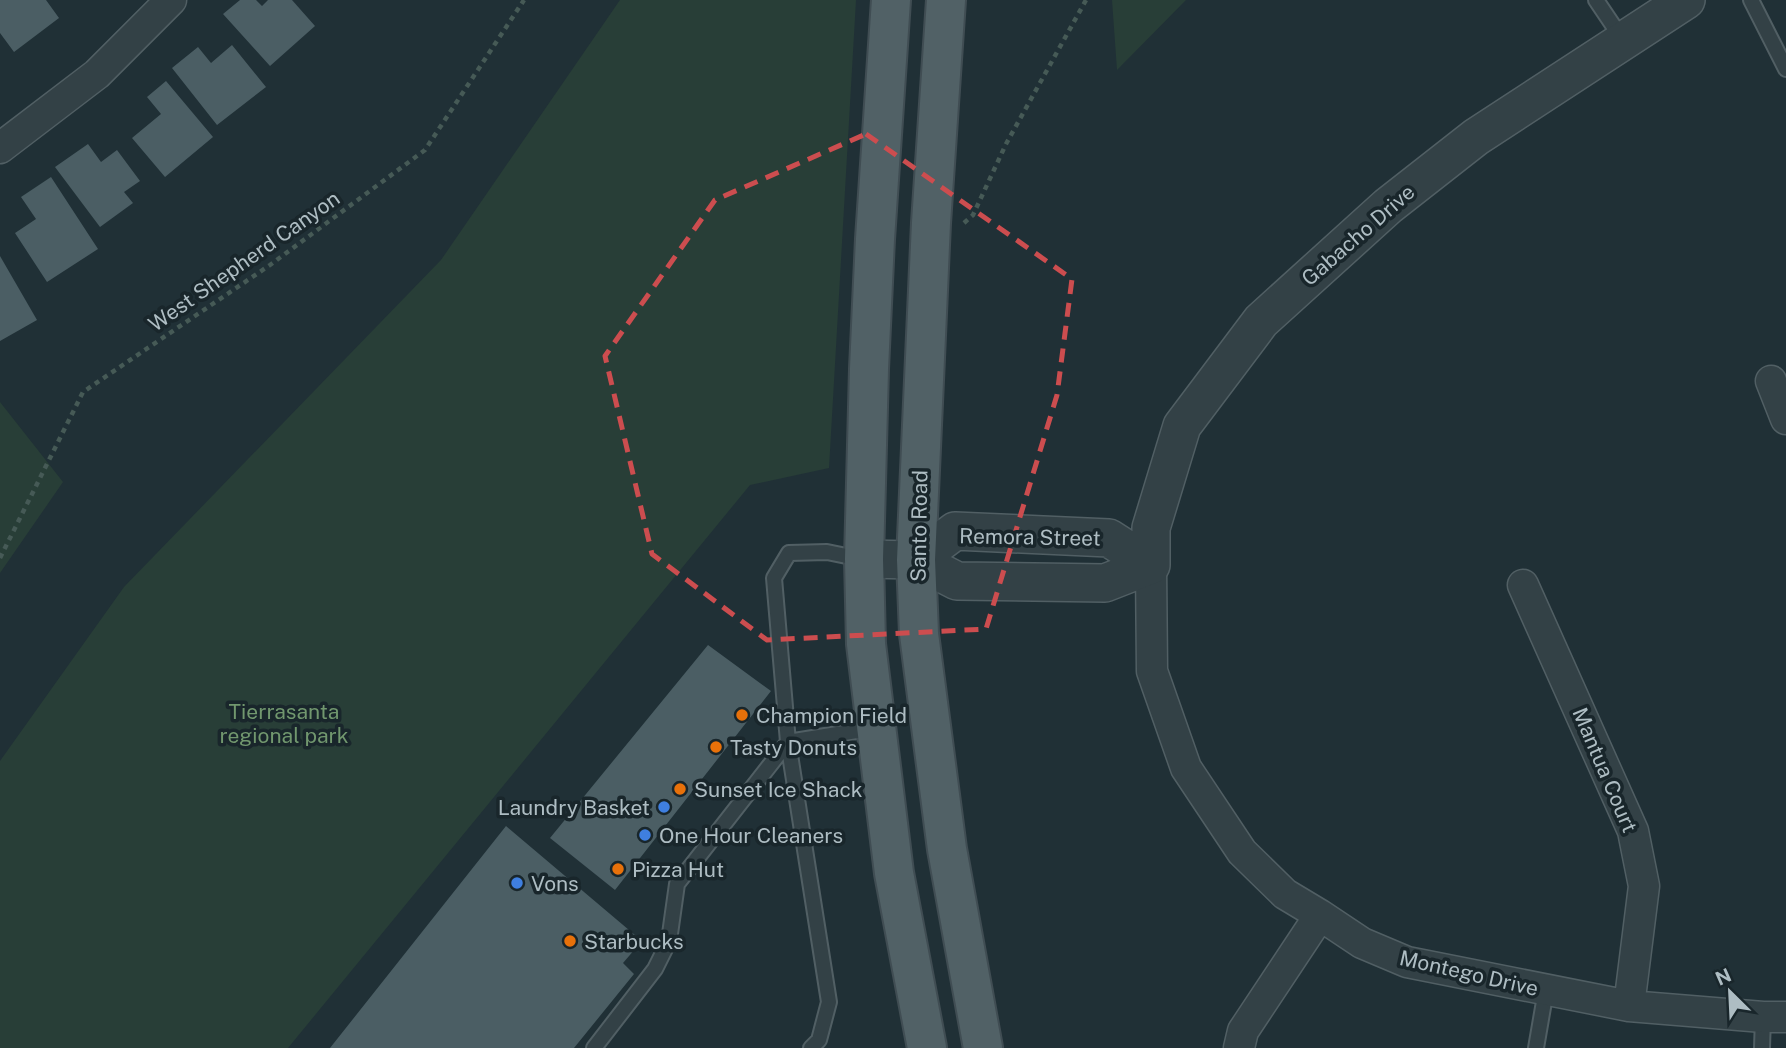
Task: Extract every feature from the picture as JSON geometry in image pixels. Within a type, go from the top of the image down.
[{"type":"main road","points":[[891,0],[874,252],[866,449],[866,644],[894,873],[927,1048]]},
{"type":"main road","name":"Santo Road","points":[[946,0],[930,254],[916,560],[919,634],[942,811],[983,1048]]},
{"type":"street","points":[[0,148],[97,74],[171,0]]},
{"type":"street","name":"Gabacho Drive","points":[[1151,565],[1151,528],[1182,426],[1261,321],[1388,205],[1476,137],[1685,0]]},
{"type":"street","points":[[1771,381],[1786,419]]},
{"type":"street","name":"Remora Street","points":[[916,560],[955,531],[1109,538],[1151,565]]},
{"type":"street","name":"Remora Street","points":[[864,559],[916,560],[957,581],[1105,583],[1151,565]]},
{"type":"street","name":"Montego Drive","points":[[1151,565],[1152,671],[1185,768],[1242,852],[1285,894],[1363,943],[1407,962],[1629,1006],[1774,1017]]},
{"type":"street","name":"Mantua Court","points":[[1523,584],[1633,831],[1644,886],[1629,1006]]},
{"type":"street","points":[[1239,1048],[1243,1031],[1320,915]]},
{"type":"lane","points":[[1596,0],[1623,40]]},
{"type":"lane","points":[[1751,0],[1786,69]]},
{"type":"lane","points":[[811,1048],[818,1040],[829,1002],[788,742],[774,578],[789,553],[827,552],[864,559]]},
{"type":"lane","points":[[594,1048],[660,960],[669,941],[677,884],[788,742],[875,728]]},
{"type":"lane","points":[[1536,1048],[1546,990]]},
{"type":"lane","points":[[1762,1048],[1774,1017]]},
{"type":"path","name":"West Shepherd Canyon","points":[[0,558],[83,393],[270,265],[425,150],[524,0]]},
{"type":"path","points":[[930,254],[973,215],[1006,144],[1086,0]]},
{"type":"highlighted area","points":[[866,134],[1072,279],[1057,395],[986,629],[767,640],[652,554],[605,356],[715,200]]},
{"type":"green space","name":"Tierrasanta regional park","points":[[620,0],[856,0],[829,468],[750,485],[288,1048],[0,1048],[0,761],[124,587],[441,260]]},
{"type":"green space","points":[[1112,0],[1186,0],[1117,70]]},
{"type":"green space","points":[[0,402],[63,482],[0,573]]},
{"type":"building","points":[[0,0],[46,0],[59,18],[14,52],[0,33]]},
{"type":"building","points":[[240,0],[256,0],[262,6],[268,0],[292,0],[315,26],[270,66],[223,14]]},
{"type":"building","points":[[232,45],[266,87],[217,125],[172,68],[198,47],[211,63]]},
{"type":"building","points":[[166,81],[213,137],[165,177],[132,138],[161,114],[147,97]]},
{"type":"building","points":[[88,144],[101,162],[117,150],[140,181],[124,192],[133,203],[100,227],[55,167]]},
{"type":"building","points":[[51,177],[98,249],[47,282],[15,233],[36,219],[21,197]]},
{"type":"building","points":[[0,256],[37,320],[0,341]]},
{"type":"building","points":[[708,645],[771,691],[615,890],[550,838]]},
{"type":"building","name":"Vons","points":[[506,826],[642,941],[623,963],[634,974],[574,1048],[330,1048]]},
{"type":"place","name":"Champion Field","points":[[742,715]]},
{"type":"place","name":"Tasty Donuts","points":[[716,747]]},
{"type":"place","name":"Sunset Ice Shack","points":[[680,789]]},
{"type":"place","name":"Laundry Basket","points":[[664,807]]},
{"type":"place","name":"One Hour Cleaners","points":[[645,835]]},
{"type":"place","name":"Pizza Hut","points":[[618,869]]},
{"type":"place","name":"Vons","points":[[517,883]]},
{"type":"place","name":"Starbucks","points":[[570,941]]}]
